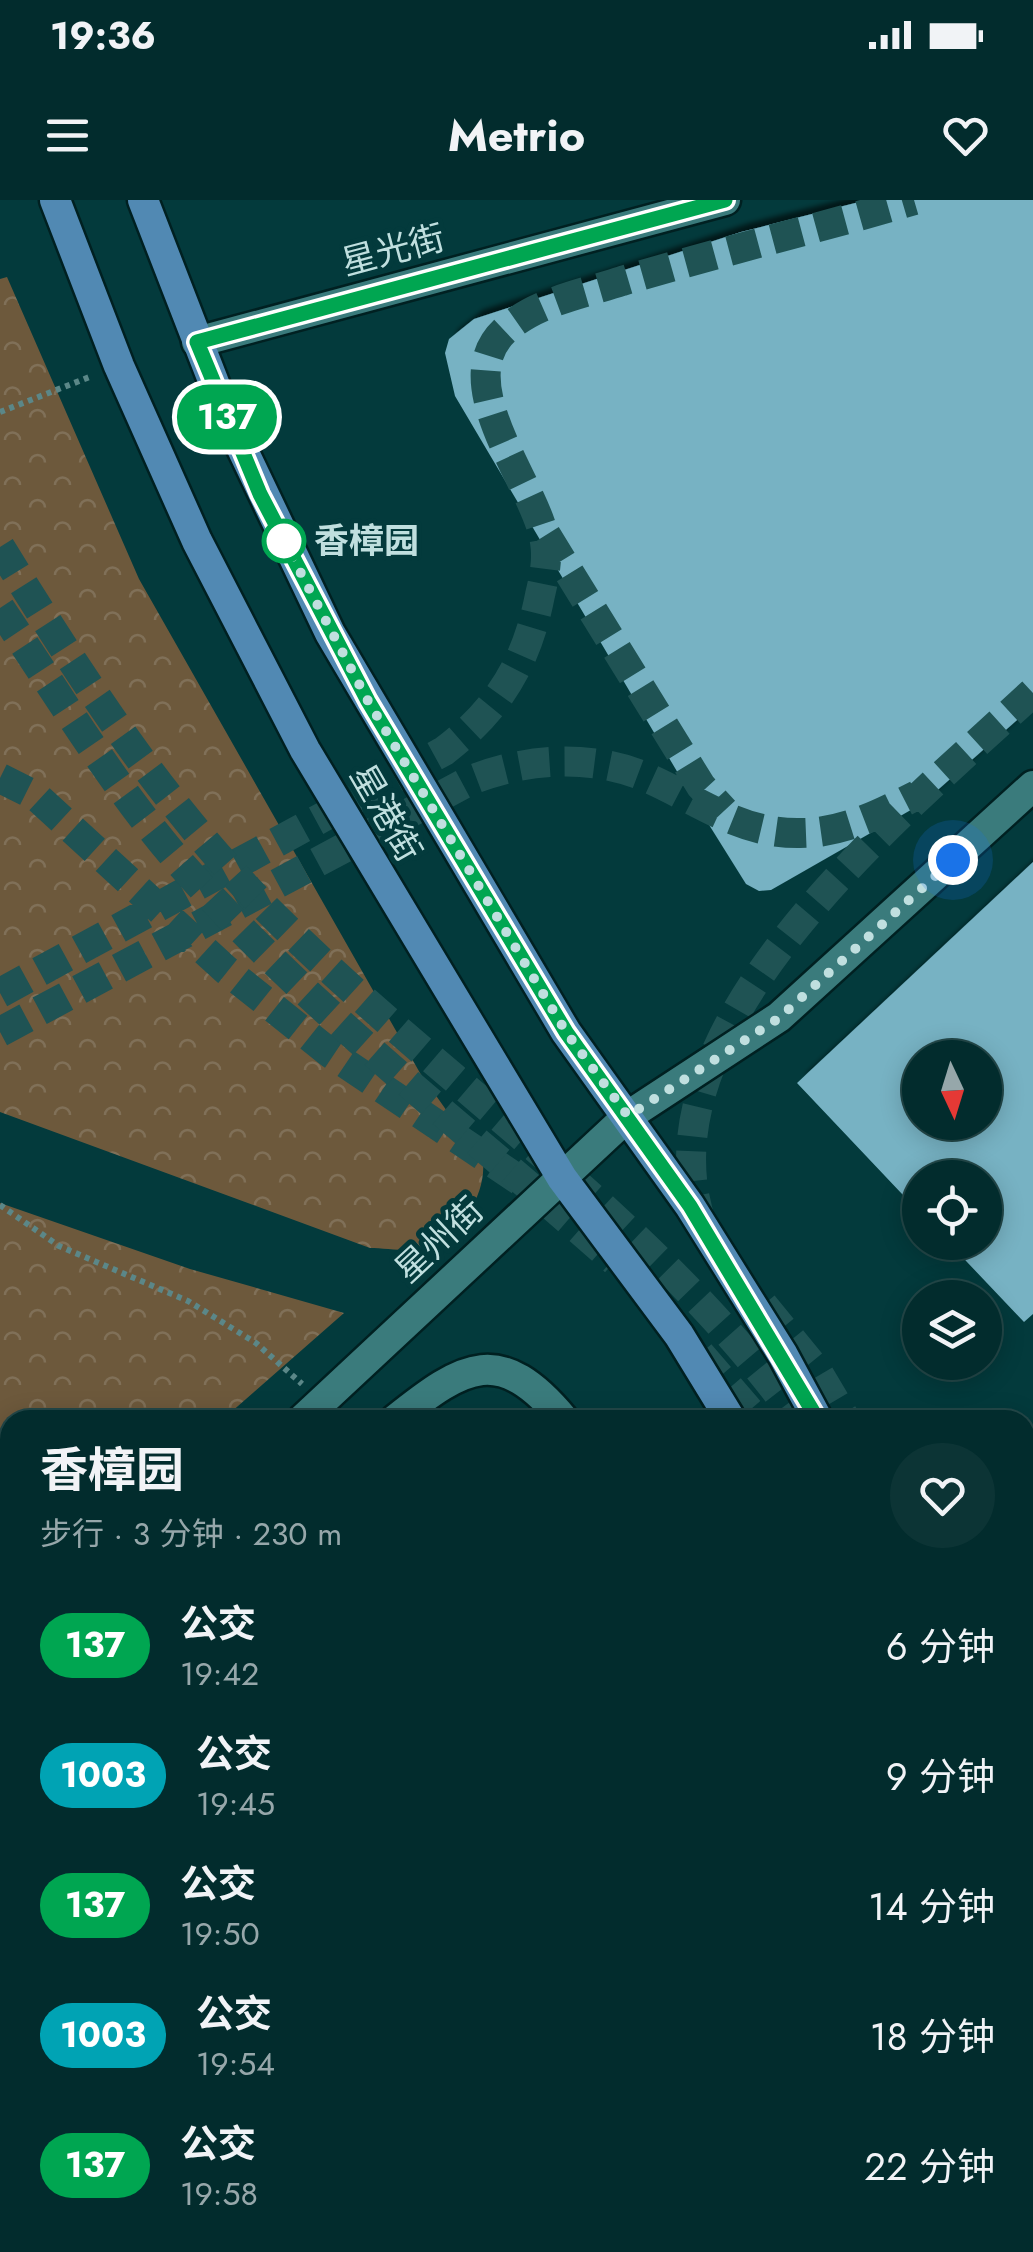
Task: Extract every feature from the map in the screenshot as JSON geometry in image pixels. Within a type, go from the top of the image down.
[{"type":"main road","name":"星港街","points":[[55,200],[119,366],[197,541],[306,750],[562,1178],[679,1335],[726,1410]]},
{"type":"main road","name":"星港街","points":[[143,200],[260,494],[330,633],[566,1032],[628,1116],[773,1338],[813,1410]]},
{"type":"street","name":"星光街","points":[[197,342],[725,200]]},
{"type":"street","name":"星州街","points":[[312,1410],[628,1116],[779,1018],[1033,786]]},
{"type":"street","points":[[408,1410],[438,1385],[479,1369],[519,1375],[554,1410]]},
{"type":"path","points":[[0,412],[36,394],[119,366]]},
{"type":"path","points":[[0,1205],[59,1246],[188,1300],[256,1343],[310,1410]]},
{"type":"green space","points":[[7,277],[139,579],[420,1073],[483,1162],[481,1187],[470,1210],[453,1231],[433,1246],[410,1250],[370,1248],[0,1112],[0,279]]},
{"type":"green space","points":[[0,1203],[190,1269],[344,1313],[233,1410],[0,1410]]},
{"type":"building","points":[[867,200],[1033,200],[1033,706],[923,803],[771,890],[759,891],[746,884],[701,812],[455,396],[445,353],[449,339],[474,319],[741,232]]},
{"type":"building","points":[[1033,862],[1033,1314],[1024,1322],[1002,1299],[1002,1280],[984,1280],[965,1260],[1002,1260],[1002,1160],[902,1160],[902,1194],[797,1083]]},
{"type":"tunnel","points":[[0,993],[444,751],[495,701],[527,642],[546,562],[538,518],[489,402],[486,374],[492,348],[510,326],[535,310],[578,294],[914,200]]},
{"type":"tunnel","points":[[546,535],[701,786],[724,811]]},
{"type":"tunnel","points":[[0,547],[120,731],[222,861],[326,966],[609,1213],[740,1346],[790,1410]]},
{"type":"tunnel","points":[[0,608],[131,801],[179,862],[229,916],[335,1019],[615,1261]]},
{"type":"tunnel","points":[[702,1225],[691,1150],[707,1075],[743,1000],[795,928],[855,860],[1033,692]]},
{"type":"tunnel","points":[[0,1032],[469,781],[513,767],[559,762],[606,765],[650,779],[740,822],[779,832],[816,832],[846,826],[917,795]]},
{"type":"tunnel","points":[[0,778],[36,796],[226,970],[330,1053],[537,1192]]},
{"type":"tunnel","points":[[763,1305],[817,1371],[840,1410]]},
{"type":"tunnel","points":[[700,1354],[748,1410]]},
{"type":"bus line","name":"137","points":[[725,200],[197,342],[260,494],[368,701],[566,1032],[690,1206],[813,1410]]},
{"type":"place","name":"香樟园","points":[[284,541]]},
{"type":"route","points":[[284,541],[368,701],[566,1032],[628,1116],[779,1018],[953,860]]}]
